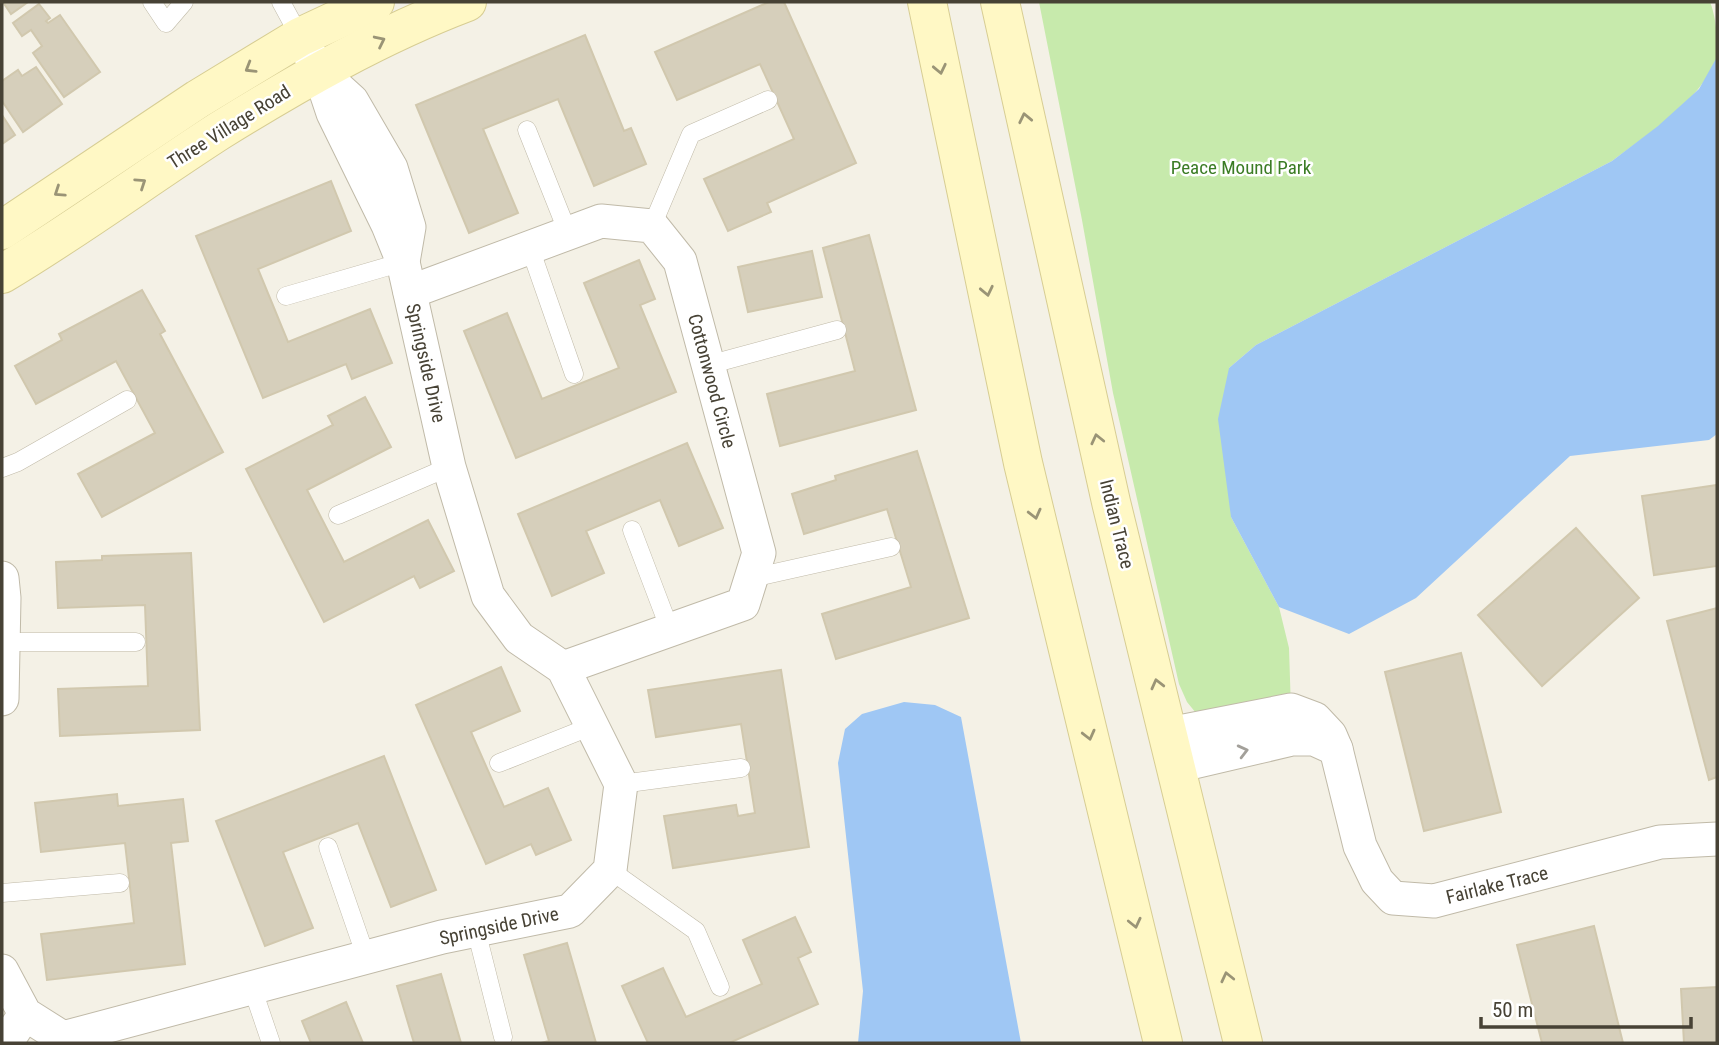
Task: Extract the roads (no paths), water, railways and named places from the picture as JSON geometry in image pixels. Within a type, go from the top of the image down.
[{"type":"main road","name":"Three Village Road","points":[[2,230],[198,99],[300,37],[375,2]]},
{"type":"main road","name":"Three Village Road","points":[[2,274],[218,132],[319,71],[438,13],[467,2]]},
{"type":"main road","points":[[927,2],[1023,463],[1163,1043]]},
{"type":"main road","name":"Indian Trace","points":[[1000,2],[1111,502],[1243,1043]]},
{"type":"street","name":"Springside Drive","points":[[300,37],[319,71],[352,101],[391,168],[410,227],[407,277],[449,467],[488,596],[519,638],[563,668],[621,784]]},
{"type":"street","points":[[407,277],[530,248],[601,221],[652,226]]},
{"type":"street","name":"Cottonwood Circle","points":[[563,668],[743,604],[759,554],[680,261],[652,226]]},
{"type":"street","points":[[2,578],[2,699]]},
{"type":"street","name":"Fairlake Trace","points":[[1173,750],[1292,739],[1314,739],[1336,749],[1360,846],[1377,881],[1393,898],[1434,901],[1660,842],[1717,839]]},
{"type":"street","points":[[610,870],[621,784]]},
{"type":"street","name":"Springside Drive","points":[[42,1029],[63,1038],[366,957],[476,930],[570,911],[610,870]]},
{"type":"street","points":[[2,971],[42,1029],[6,1043]]},
{"type":"lane","points":[[152,2],[166,23],[184,2]]},
{"type":"lane","points":[[281,2],[300,37]]},
{"type":"lane","points":[[652,226],[691,134],[768,100]]},
{"type":"lane","points":[[527,130],[568,233]]},
{"type":"lane","points":[[530,248],[574,374]]},
{"type":"lane","points":[[286,296],[407,277]]},
{"type":"lane","points":[[708,365],[837,330]]},
{"type":"lane","points":[[2,468],[18,462],[127,400]]},
{"type":"lane","points":[[338,515],[449,467]]},
{"type":"lane","points":[[632,530],[670,630]]},
{"type":"lane","points":[[752,578],[891,547]]},
{"type":"lane","points":[[3,642],[136,642]]},
{"type":"lane","points":[[499,763],[592,726]]},
{"type":"lane","points":[[621,784],[741,768]]},
{"type":"lane","points":[[328,847],[366,957]]},
{"type":"lane","points":[[610,870],[696,931],[720,987]]},
{"type":"lane","points":[[2,892],[120,883]]},
{"type":"lane","points":[[476,930],[503,1037]]},
{"type":"lane","points":[[252,988],[271,1043]]},
{"type":"water","points":[[1717,57],[1717,434],[1709,440],[1570,456],[1416,598],[1349,634],[1279,607],[1231,517],[1218,419],[1229,368],[1256,345],[1612,161],[1658,126],[1699,89]]},
{"type":"water","points":[[904,702],[935,705],[961,717],[1021,1043],[858,1043],[863,991],[838,763],[845,729],[862,714]]},
{"type":"park label","name":"Peace Mound Park","points":[[1241,167]]}]
